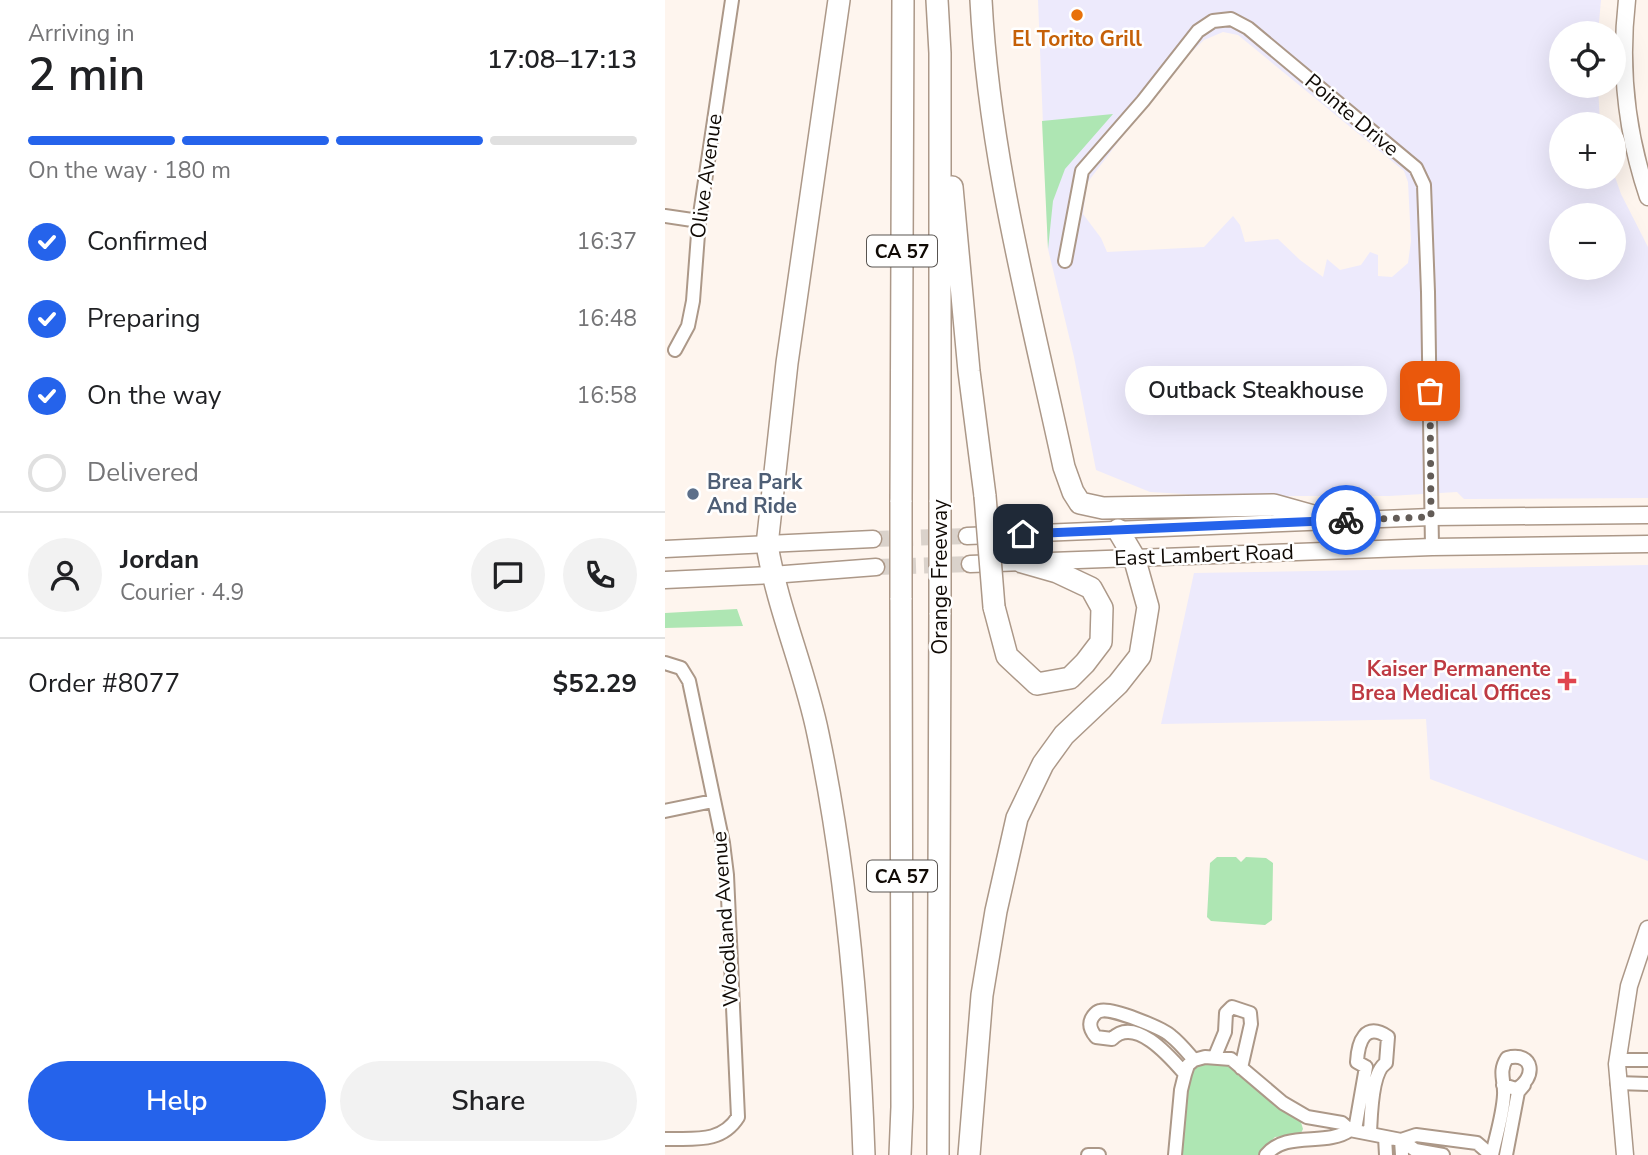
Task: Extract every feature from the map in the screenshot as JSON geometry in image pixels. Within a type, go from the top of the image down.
[{"type":"highway","points":[[839,0],[787,363],[767,545],[772,575],[818,733],[840,864],[860,1058],[864,1155]]},
{"type":"highway","name":"Orange Freeway","points":[[900,1155],[903,0]]},
{"type":"highway","name":"Orange Freeway","points":[[937,0],[940,53],[938,1155]]},
{"type":"highway","points":[[981,0],[983,47],[1000,167],[1064,467],[1080,503],[1103,508],[1274,505],[1331,521]]},
{"type":"highway","points":[[940,53],[994,607],[1007,656],[1037,684],[1070,678],[1086,663],[1101,642],[1102,608],[1091,588],[1057,572],[1022,562]]},
{"type":"highway","points":[[969,1155],[982,995],[996,911],[1017,818],[1043,764],[1064,735],[1118,684],[1140,656],[1148,607],[1134,557],[1118,530]]},
{"type":"main road","points":[[1627,0],[1623,41],[1625,101],[1633,151],[1648,198]]},
{"type":"main road","name":"East Lambert Road","points":[[967,536],[1431,517],[1648,515]]},
{"type":"main road","points":[[665,549],[873,539]]},
{"type":"main road","name":"East Lambert Road","points":[[970,564],[1432,547],[1648,544]]},
{"type":"main road","points":[[665,580],[876,567]]},
{"type":"main road","points":[[1625,1155],[1617,1060],[1629,986],[1648,929]]},
{"type":"street","name":"Olive Avenue","points":[[675,350],[688,326],[693,301],[699,221],[732,0]]},
{"type":"street","name":"Pointe Drive","points":[[1065,261],[1082,171],[1143,101],[1198,31],[1213,21],[1231,19],[1248,28],[1416,168],[1424,185],[1432,547]]},
{"type":"street","points":[[665,216],[699,221]]},
{"type":"street","name":"Woodland Avenue","points":[[665,663],[681,668],[689,681],[723,843],[727,875],[738,1117],[730,1130],[710,1137],[665,1139]]},
{"type":"street","points":[[665,811],[713,801]]},
{"type":"street","points":[[1215,1056],[1225,1032],[1226,1013],[1232,1007],[1250,1013],[1251,1024],[1241,1068]]},
{"type":"street","points":[[1185,1074],[1165,1051],[1143,1036],[1127,1032],[1112,1039],[1096,1037],[1090,1030],[1090,1022],[1100,1010],[1110,1010],[1148,1023],[1171,1036],[1194,1060]]},
{"type":"street","points":[[1116,1035],[1117,1013]]},
{"type":"street","points":[[1370,1133],[1375,1086],[1380,1068],[1386,1063],[1388,1037],[1383,1033],[1367,1033],[1362,1037],[1358,1048],[1357,1062],[1366,1067],[1380,1068]]},
{"type":"street","points":[[1175,1155],[1181,1090],[1188,1065],[1194,1060],[1215,1056],[1231,1059],[1283,1103],[1307,1117],[1342,1123],[1352,1130],[1402,1140],[1415,1150],[1443,1155]]},
{"type":"street","points":[[1402,1140],[1416,1135],[1477,1143],[1492,1155],[1505,1094],[1502,1066],[1507,1058],[1517,1056],[1525,1058],[1529,1064],[1529,1077],[1518,1092],[1506,1155]]},
{"type":"street","points":[[1617,1060],[1648,1060]]},
{"type":"street","points":[[1352,1130],[1366,1067]]},
{"type":"street","points":[[1617,1083],[1648,1084]]},
{"type":"street","points":[[1503,1085],[1516,1089],[1524,1085]]},
{"type":"street","points":[[1304,1139],[1310,1127],[1307,1117]]},
{"type":"street","points":[[1266,1155],[1271,1149],[1284,1143],[1340,1136],[1352,1130]]},
{"type":"street","points":[[1385,1137],[1386,1155]]},
{"type":"street","points":[[1402,1140],[1402,1155]]},
{"type":"street","points":[[1088,1155],[1099,1155]]},
{"type":"shaded area","points":[[1038,0],[1601,0],[1599,21],[1549,21],[1549,98],[1599,98],[1599,112],[1549,112],[1549,189],[1619,189],[1626,203],[1549,203],[1549,280],[1626,280],[1626,204],[1648,247],[1648,498],[1464,499],[1457,492],[1389,496],[1291,496],[1268,499],[1150,492],[1096,470],[1074,357],[1048,249]],"holes":[[[1223,32],[1238,35],[1404,171],[1408,182],[1411,241],[1408,263],[1392,277],[1378,276],[1378,255],[1370,252],[1361,265],[1340,270],[1327,259],[1323,277],[1278,239],[1245,242],[1240,225],[1233,216],[1204,247],[1107,252],[1101,238],[1083,214],[1087,183],[1173,70],[1204,40]]]},
{"type":"shaded area","points":[[1648,565],[1648,861],[1430,779],[1426,719],[1161,724],[1194,573]]},
{"type":"green space","points":[[1113,114],[1065,169],[1053,201],[1048,249],[1042,121]]},
{"type":"green space","points":[[737,609],[743,626],[665,628],[665,613]]},
{"type":"green space","points":[[1217,857],[1236,857],[1241,862],[1246,857],[1266,858],[1273,863],[1272,920],[1265,925],[1211,921],[1207,917],[1210,863]]},
{"type":"green space","points":[[1210,1061],[1223,1062],[1260,1093],[1300,1119],[1303,1129],[1300,1135],[1275,1137],[1258,1155],[1182,1155],[1188,1080],[1194,1068]]},
{"type":"tunnel","points":[[873,539],[967,536]]},
{"type":"tunnel","points":[[876,567],[970,564]]},
{"type":"way so far","points":[[1346,520],[1431,517],[1430,391]]},
{"type":"place","name":"El Torito Grill","points":[[1077,15]]},
{"type":"place","name":"Outback Steakhouse","points":[[1430,391]]},
{"type":"place","name":"Brea Park And Ride","points":[[693,494]]},
{"type":"place","name":"Kaiser Permanente Brea Medical Offices","points":[[1567,681]]},
{"type":"route","points":[[1023,534],[1346,520]]}]
